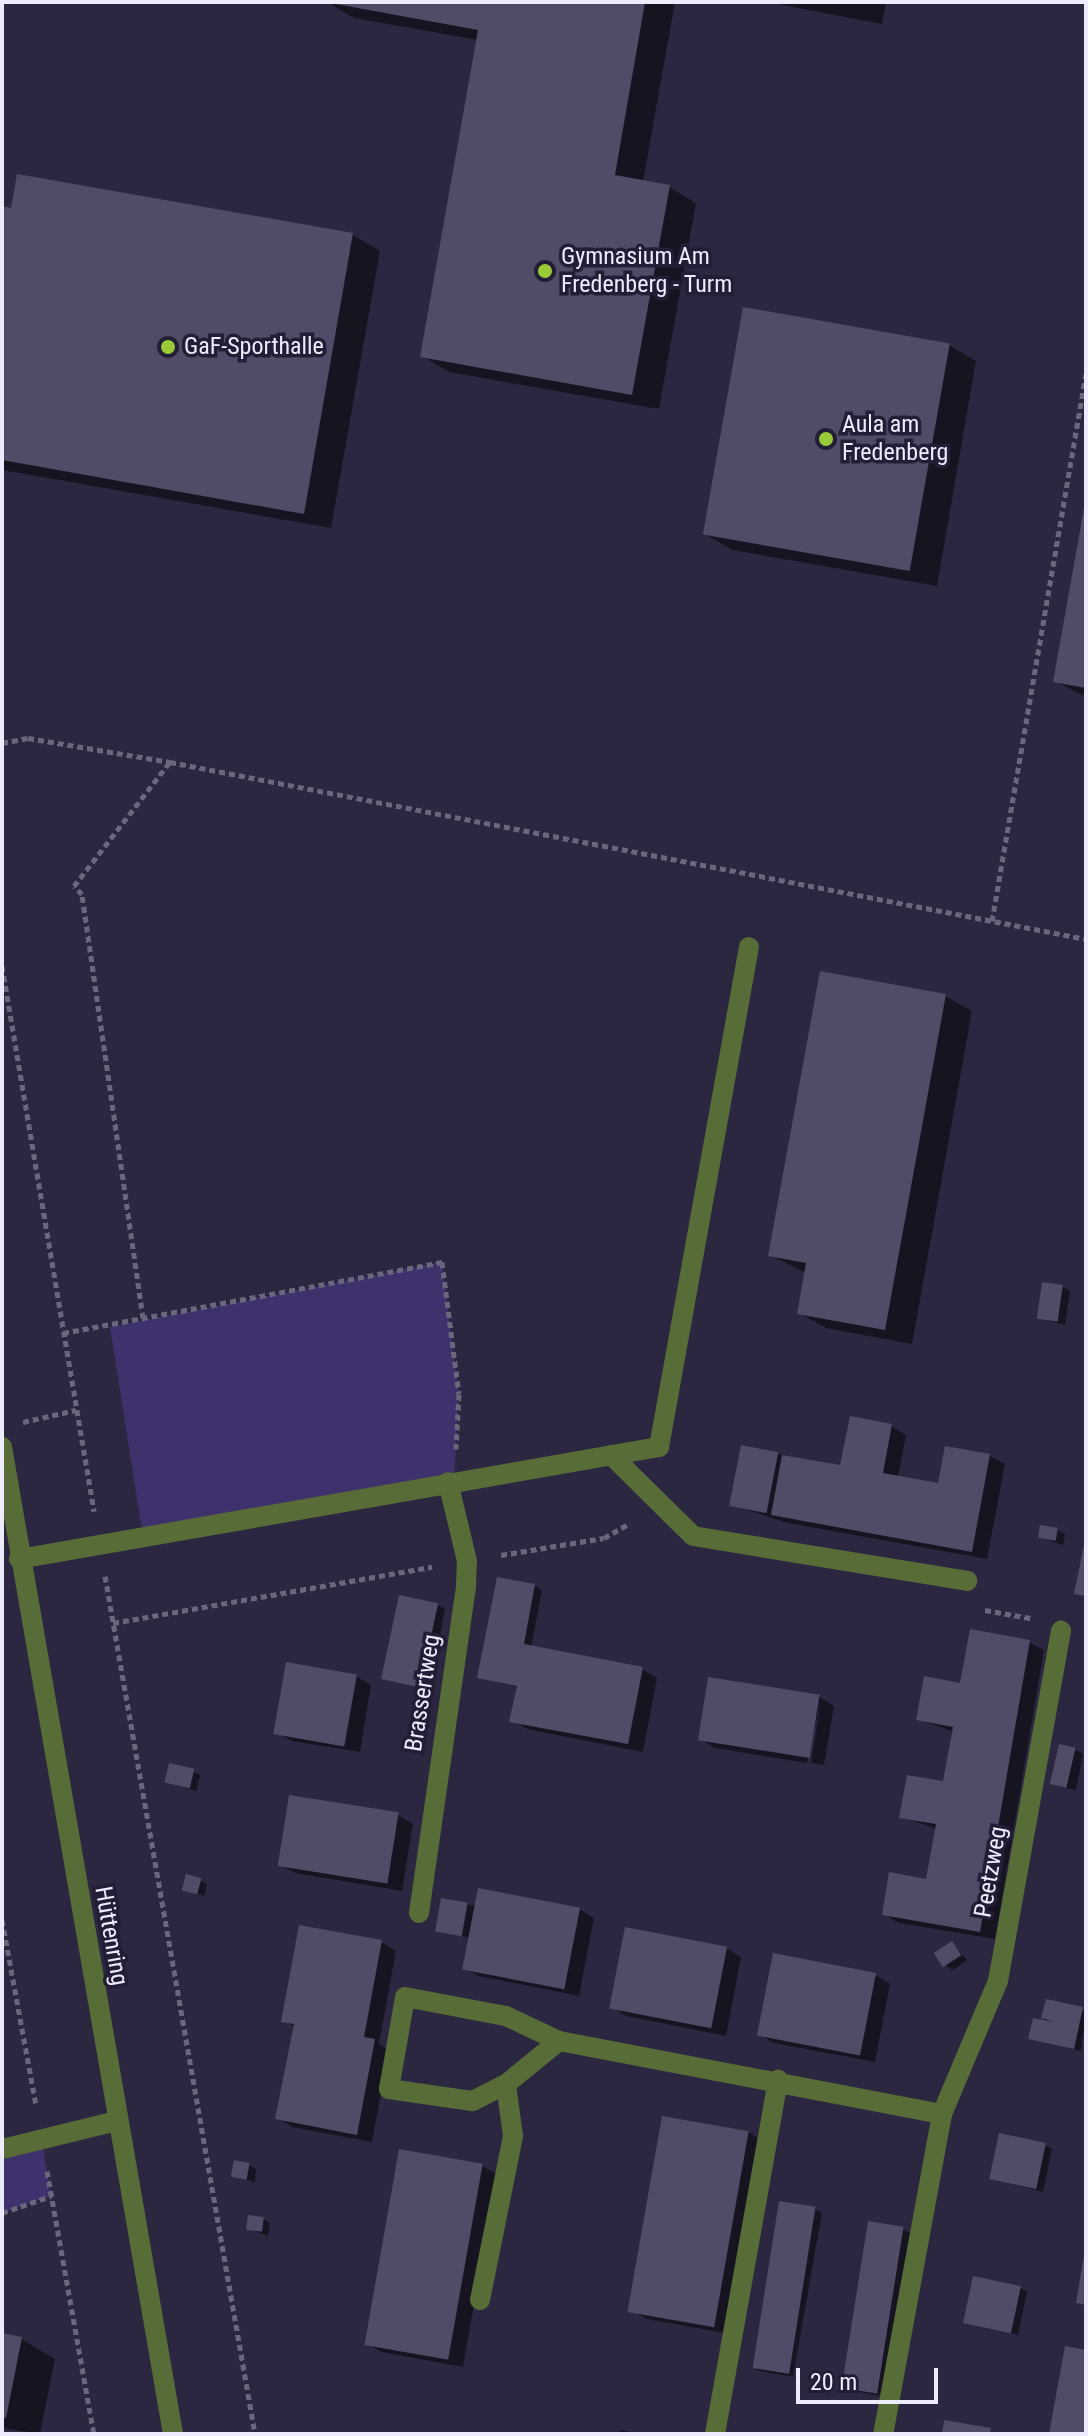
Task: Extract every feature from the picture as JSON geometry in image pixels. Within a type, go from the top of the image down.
[{"type":"street","points":[[19,1559],[659,1447],[749,947]]},
{"type":"street","name":"Hüttenring","points":[[2,1447],[173,2434]]},
{"type":"street","points":[[611,1455],[693,1536],[967,1581]]},
{"type":"street","name":"Brassertweg","points":[[419,1913],[467,1561],[451,1482]]},
{"type":"street","name":"Peetzweg","points":[[883,2434],[942,2114],[998,1981],[1061,1631]]},
{"type":"street","points":[[559,2041],[506,2084],[472,2101],[389,2089],[405,1997],[506,2016],[559,2041],[778,2080],[942,2114]]},
{"type":"street","points":[[715,2434],[778,2080]]},
{"type":"street","points":[[480,2300],[513,2136],[506,2084]]},
{"type":"street","points":[[2,2149],[117,2121]]},
{"type":"path","points":[[992,921],[1086,374]]},
{"type":"path","points":[[2,743],[28,738],[170,762],[1086,939]]},
{"type":"path","points":[[143,1318],[82,894],[74,886],[170,762]]},
{"type":"path","points":[[2,966],[76,1410],[255,2434]]},
{"type":"path","points":[[63,1333],[442,1262],[459,1394],[451,1482]]},
{"type":"path","points":[[17,1423],[76,1410]]},
{"type":"path","points":[[113,1623],[604,1538],[662,1505]]},
{"type":"path","points":[[967,1581],[962,1606],[1063,1623],[1061,1631]]},
{"type":"path","points":[[2,2213],[51,2196]]},
{"type":"shaded area","points":[[442,1262],[459,1394],[454,1481],[143,1537],[110,1327]]},
{"type":"shaded area","points":[[41,2136],[51,2196],[2,2213],[2,2149]]},
{"type":"building","name":"Gymnasium Am Fredenberg - Turm","points":[[325,2],[645,2],[615,175],[670,185],[632,395],[420,357],[478,30]]},
{"type":"building","name":"GaF-Sporthalle","points":[[17,174],[353,233],[304,514],[2,460],[2,206],[11,208]]},
{"type":"building","name":"Aula am Fredenberg","points":[[743,307],[950,343],[910,571],[703,534]]},
{"type":"building","points":[[1086,508],[1086,688],[1053,682]]},
{"type":"building","points":[[820,971],[946,994],[885,1330],[797,1314],[806,1263],[768,1256]]},
{"type":"building","points":[[1042,1282],[1063,1285],[1058,1322],[1037,1319]]},
{"type":"building","points":[[850,1416],[892,1424],[883,1473],[938,1483],[945,1446],[990,1454],[972,1552],[771,1515],[782,1455],[840,1465]]},
{"type":"building","points":[[741,1445],[778,1452],[766,1513],[729,1506]]},
{"type":"building","points":[[1040,1525],[1058,1528],[1056,1541],[1038,1538]]},
{"type":"building","points":[[1086,1540],[1086,1596],[1074,1594]]},
{"type":"building","points":[[497,1577],[535,1584],[524,1644],[643,1667],[628,1744],[509,1722],[517,1686],[477,1678]]},
{"type":"building","points":[[399,1595],[438,1603],[420,1687],[381,1679]]},
{"type":"building","points":[[970,1629],[1030,1640],[980,1932],[882,1915],[889,1872],[926,1879],[936,1824],[899,1818],[907,1775],[943,1781],[953,1727],[916,1720],[924,1676],[960,1683]]},
{"type":"building","points":[[286,1662],[357,1675],[344,1746],[273,1734]]},
{"type":"building","points":[[708,1677],[820,1695],[810,1758],[698,1740]]},
{"type":"building","points":[[1059,1744],[1076,1748],[1066,1788],[1050,1784]]},
{"type":"building","points":[[169,1763],[194,1769],[190,1788],[165,1782]]},
{"type":"building","points":[[289,1795],[399,1812],[387,1883],[278,1866]]},
{"type":"building","points":[[186,1874],[201,1878],[197,1895],[182,1890]]},
{"type":"building","points":[[478,1888],[580,1908],[564,1989],[462,1969]]},
{"type":"building","points":[[441,1898],[468,1903],[462,1936],[435,1931]]},
{"type":"building","points":[[299,1925],[382,1940],[364,2037],[375,2039],[357,2135],[275,2119],[294,2024],[281,2022]]},
{"type":"building","points":[[625,1927],[727,1947],[711,2028],[609,2008]]},
{"type":"building","points":[[952,1941],[961,1955],[943,1967],[934,1953]]},
{"type":"building","points":[[773,1953],[876,1973],[860,2055],[757,2035]]},
{"type":"building","points":[[1046,1999],[1083,2007],[1074,2049],[1028,2039],[1033,2018],[1055,2022],[1041,2018]]},
{"type":"building","points":[[662,2116],[749,2131],[714,2327],[627,2312]]},
{"type":"building","points":[[999,2133],[1046,2143],[1036,2189],[989,2179]]},
{"type":"building","points":[[399,2149],[483,2164],[448,2360],[364,2345]]},
{"type":"building","points":[[234,2160],[250,2163],[246,2180],[231,2177]]},
{"type":"building","points":[[779,2201],[816,2207],[789,2374],[753,2368]]},
{"type":"building","points":[[248,2215],[264,2217],[262,2232],[246,2230]]},
{"type":"building","points":[[868,2221],[904,2227],[877,2394],[842,2388]]},
{"type":"building","points":[[1086,2255],[1086,2305],[1076,2303]]},
{"type":"building","points":[[973,2276],[1021,2286],[1011,2333],[963,2323]]},
{"type":"building","points":[[2,2333],[22,2337],[6,2418],[2,2417]]},
{"type":"building","points":[[1065,2346],[1086,2350],[1086,2434],[1049,2434]]},
{"type":"building","points":[[944,2420],[991,2428],[990,2434],[942,2434]]},
{"type":"place","name":"Gymnasium Am Fredenberg - Turm","points":[[545,271]]},
{"type":"place","name":"GaF-Sporthalle","points":[[168,347]]},
{"type":"place","name":"Aula am Fredenberg","points":[[826,439]]}]
